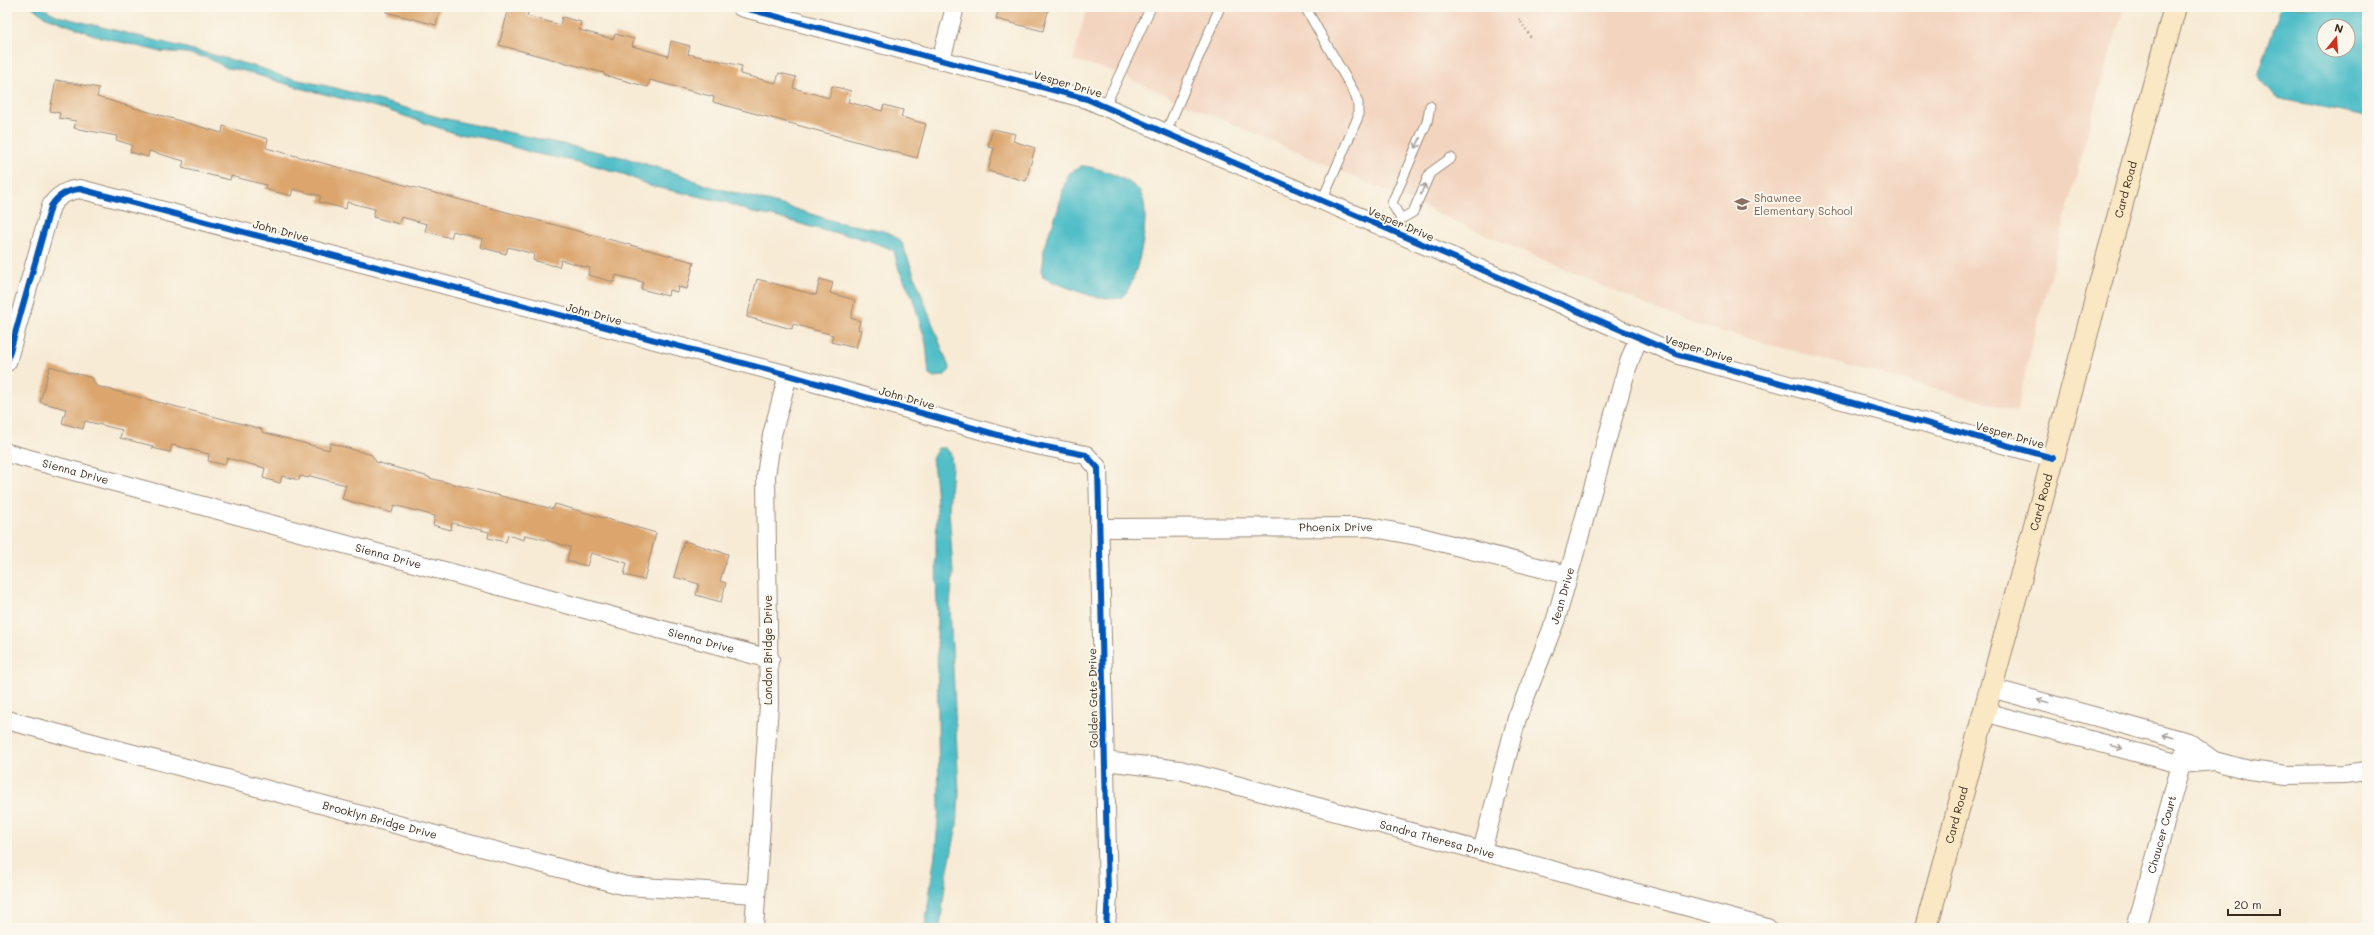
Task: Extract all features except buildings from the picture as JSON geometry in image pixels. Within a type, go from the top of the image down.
[{"type":"street","name":"Vesper Drive","points":[[741,7],[1068,94],[1105,106],[1322,202],[1398,226],[1638,338],[1700,361],[2053,458]]},
{"type":"street","points":[[941,60],[955,7]]},
{"type":"street","name":"Card Road","points":[[1926,928],[2175,7]]},
{"type":"street","name":"John Drive","points":[[7,362],[51,206],[55,199],[66,191],[80,189],[788,375],[1026,443],[1086,455],[1098,468]]},
{"type":"street","name":"Jean Drive","points":[[1482,851],[1517,718],[1556,619],[1627,368],[1638,338]]},
{"type":"street","name":"London Bridge Drive","points":[[754,928],[766,750],[770,659],[766,476],[772,435],[788,375]]},
{"type":"street","name":"Sienna Drive","points":[[7,453],[770,659]]},
{"type":"street","name":"Golden Gate Drive","points":[[1098,468],[1108,895],[1106,928]]},
{"type":"street","name":"Phoenix Drive","points":[[1099,528],[1369,527],[1417,536],[1568,575]]},
{"type":"street","points":[[1991,688],[2098,716],[2188,742],[2214,762]]},
{"type":"street","points":[[1984,712],[2180,764],[2214,762],[2287,775],[2344,774],[2367,771]]},
{"type":"street","points":[[2091,740],[2098,716]]},
{"type":"street","name":"Brooklyn Bridge Drive","points":[[7,720],[626,886],[756,894]]},
{"type":"street","name":"Chaucer Court","points":[[2136,928],[2180,764],[2188,742]]},
{"type":"street","name":"Sandra Theresa Drive","points":[[1105,761],[1180,770],[1767,928]]},
{"type":"lane","points":[[1105,106],[1151,7]]},
{"type":"lane","points":[[1166,132],[1220,7]]},
{"type":"lane","points":[[1305,7],[1354,92],[1358,102],[1358,117],[1322,202]]},
{"type":"lane","points":[[1430,106],[1427,122],[1392,203],[1398,226],[1413,212],[1430,173],[1451,158]]},
{"type":"path","points":[[1519,19],[1532,39]]},
{"type":"shaded area","name":"Shawnee Elementary School","points":[[1087,7],[2124,7],[2100,86],[2031,348],[2017,411],[1686,322],[1109,70],[1073,60]]},
{"type":"water","points":[[32,7],[41,7],[58,16],[210,54],[264,69],[284,77],[332,87],[438,117],[626,158],[682,175],[705,185],[786,206],[836,222],[880,230],[892,234],[902,243],[950,370],[944,376],[934,377],[929,374],[926,343],[912,296],[899,270],[894,251],[882,245],[772,216],[753,213],[725,202],[650,186],[626,175],[589,164],[533,153],[484,138],[457,134],[384,109],[300,88],[241,70],[227,68],[208,58],[186,53],[157,51],[97,36],[44,16]]},
{"type":"water","points":[[2281,7],[2367,7],[2367,116],[2277,98],[2258,76]]},
{"type":"water","points":[[1081,166],[1095,168],[1121,178],[1135,186],[1143,200],[1145,213],[1142,245],[1134,277],[1128,290],[1122,298],[1103,298],[1084,294],[1048,280],[1043,277],[1041,271],[1045,244],[1058,210],[1067,175]]},
{"type":"water","points":[[938,448],[946,448],[951,454],[952,466],[949,509],[953,573],[950,605],[959,793],[957,826],[945,885],[940,928],[925,928],[936,846],[939,807],[936,538],[937,508],[932,459]]},
{"type":"cycle path","points":[[741,7],[1087,99],[1679,355],[2053,458]]},
{"type":"cycle path","points":[[7,362],[51,206],[63,194],[80,189],[788,375],[1026,443],[1086,455],[1098,468],[1108,895],[1106,928]]},
{"type":"place","name":"Shawnee Elementary School","points":[[1742,204]]}]
